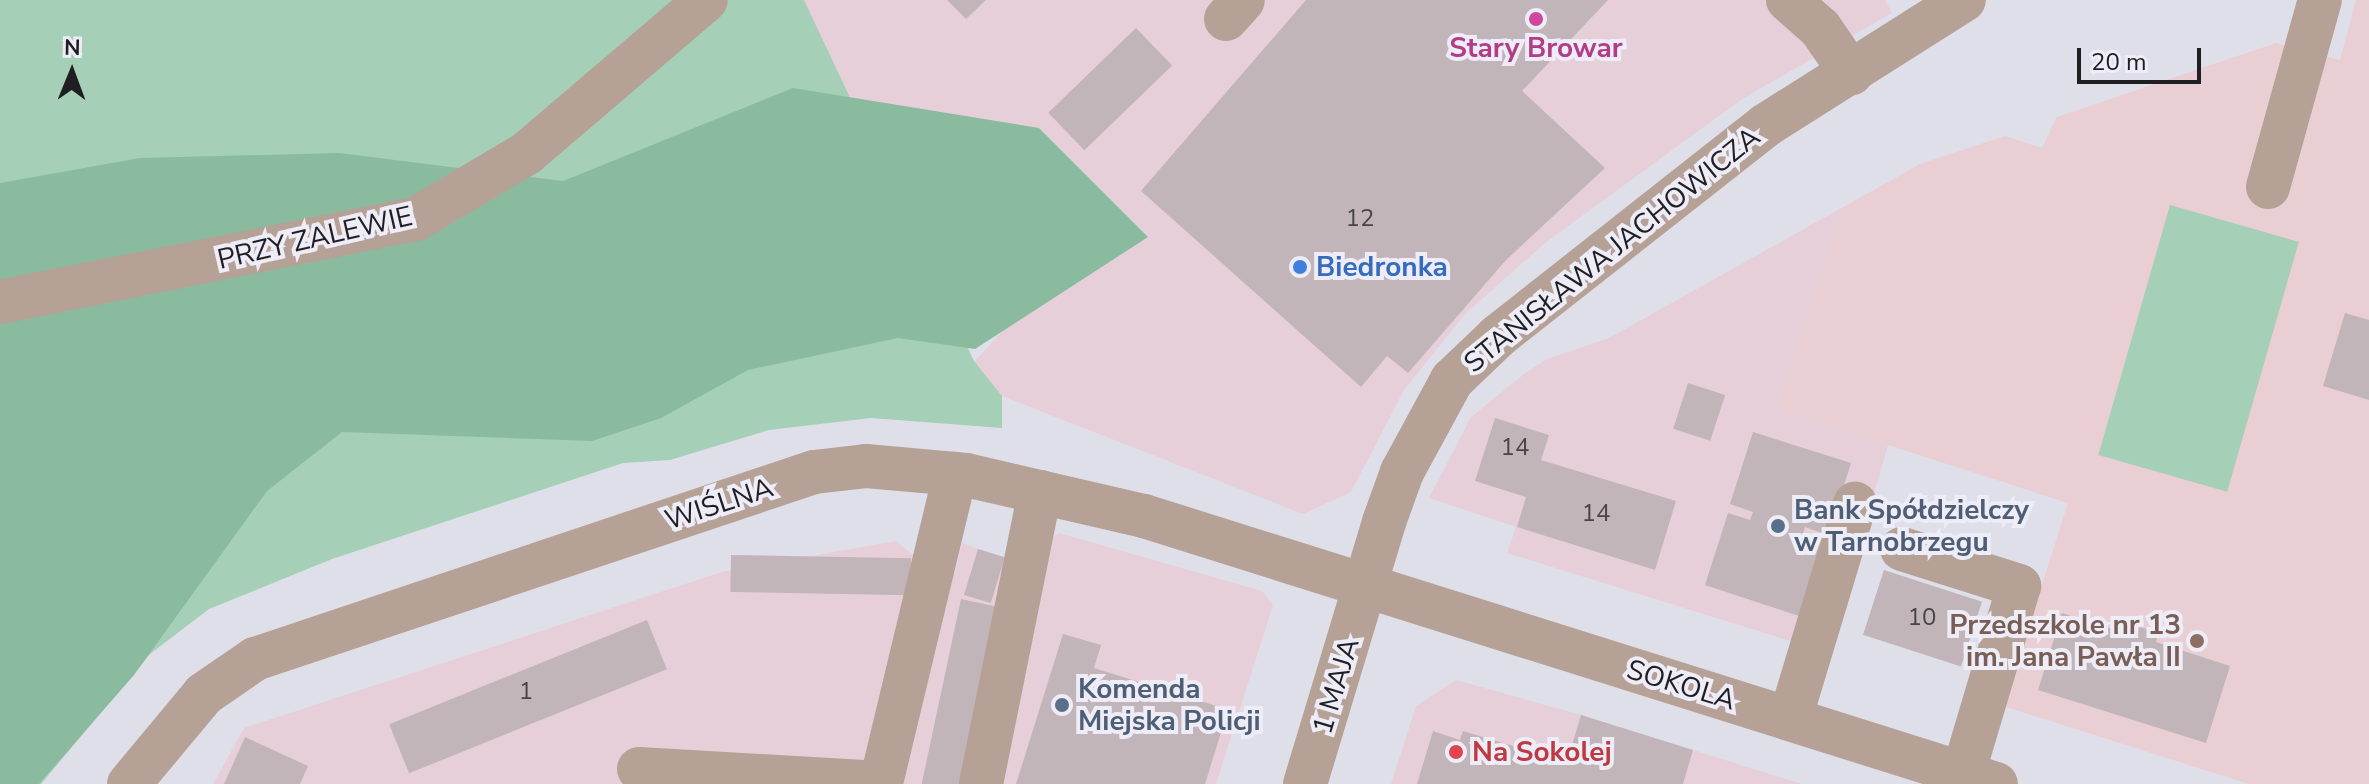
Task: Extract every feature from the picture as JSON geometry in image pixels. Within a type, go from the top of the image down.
[{"type":"street","name":"PRZY ZALEWIE","points":[[0,302],[416,219],[527,153],[706,0]]},
{"type":"street","points":[[1788,0],[1820,28],[1851,73]]},
{"type":"street","name":"STANISŁAWA JACHOWICZA","points":[[1366,587],[1402,472],[1452,380],[1498,336],[1766,125],[1964,0]]},
{"type":"street","points":[[2268,187],[2320,0]]},
{"type":"street","name":"WIŚLNA","points":[[129,784],[204,694],[255,659],[814,472],[866,466],[955,474],[1144,516],[1366,587]]},
{"type":"street","points":[[639,769],[881,783],[955,474]]},
{"type":"street","points":[[981,784],[1040,492]]},
{"type":"street","points":[[1790,719],[1855,504]]},
{"type":"street","points":[[1902,549],[2019,586],[1980,779]]},
{"type":"street","name":"SOKOLA","points":[[1366,587],[1980,779]]},
{"type":"street","name":"1 MAJA","points":[[1305,784],[1366,587]]},
{"type":"shaded area","points":[[805,0],[1885,0],[1892,13],[1742,99],[1545,243],[1465,314],[1404,390],[1351,492],[1303,514],[1002,396],[974,362],[1012,321],[1148,237],[793,88]]},
{"type":"shaded area","points":[[2356,0],[2369,0],[2369,784],[2249,784],[2003,706],[2068,503],[1776,409],[1845,206],[1920,164],[2005,136],[2042,148],[2057,117],[2276,43],[2340,60]]},
{"type":"shaded area","points":[[1845,206],[1776,409],[1888,445],[1829,653],[1507,553],[1516,527],[1429,498],[1471,417],[1524,374],[1547,359],[1609,338]]},
{"type":"shaded area","points":[[1059,533],[1262,591],[1273,605],[1216,784],[213,784],[244,728],[722,572],[896,541],[926,566],[955,574],[962,543],[1038,570],[1049,540]]},
{"type":"shaded area","points":[[1456,680],[1581,715],[1802,784],[1391,784],[1416,706]]},
{"type":"green space","points":[[0,0],[804,0],[974,361],[1002,396],[1002,428],[871,418],[769,430],[670,460],[623,463],[332,559],[209,609],[150,654],[41,784],[0,784]]},
{"type":"green space","points":[[793,88],[1039,128],[1148,237],[975,349],[898,338],[748,370],[661,418],[592,441],[342,432],[267,491],[134,675],[39,784],[0,784],[0,183],[140,158],[339,153],[563,181]]},
{"type":"green space","points":[[2170,205],[2299,242],[2227,492],[2098,455]]},
{"type":"building","points":[[947,0],[986,0],[966,19]]},
{"type":"building","points":[[1306,0],[1608,0],[1522,91],[1605,168],[1506,260],[1408,373],[1387,356],[1361,387],[1141,191]]},
{"type":"building","points":[[1136,28],[1172,65],[1084,150],[1048,113]]},
{"type":"building","points":[[2345,313],[2369,320],[2369,400],[2323,386]]},
{"type":"building","points":[[1688,383],[1725,395],[1710,441],[1673,429]]},
{"type":"building","points":[[1495,418],[1549,435],[1541,460],[1676,501],[1655,570],[1517,527],[1526,497],[1475,481]]},
{"type":"building","points":[[1753,432],[1851,463],[1828,535],[1805,527],[1802,537],[1825,544],[1802,617],[1705,585],[1728,513],[1750,520],[1753,512],[1730,504]]},
{"type":"building","points":[[978,549],[1005,557],[991,603],[964,595]]},
{"type":"building","points":[[731,555],[911,558],[910,595],[730,592]]},
{"type":"building","points":[[1884,570],[1982,602],[1961,667],[1863,635]]},
{"type":"building","points":[[961,599],[998,607],[961,784],[922,784]]},
{"type":"building","points":[[2062,613],[2137,637],[2139,627],[2159,632],[2156,642],[2230,666],[2206,743],[2038,690]]},
{"type":"building","points":[[647,620],[667,669],[409,773],[389,724]]},
{"type":"building","points":[[1063,634],[1101,645],[1094,668],[1168,691],[1171,684],[1197,692],[1195,699],[1228,710],[1205,784],[1016,784]]},
{"type":"building","points":[[1581,715],[1693,750],[1683,784],[1417,784],[1433,731],[1460,740],[1463,731],[1567,762]]},
{"type":"building","points":[[245,737],[308,766],[300,784],[224,784]]},
{"type":"place","name":"Stary Browar","points":[[1536,19]]},
{"type":"place","name":"Biedronka","points":[[1300,267]]},
{"type":"place","name":"Bank Spółdzielczy w Tarnobrzegu","points":[[1778,526]]},
{"type":"place","name":"Przedszkole nr 13 im. Jana Pawła II","points":[[2197,641]]},
{"type":"place","name":"Komenda Miejska Policji","points":[[1062,705]]},
{"type":"place","name":"Na Sokolej","points":[[1456,752]]}]
